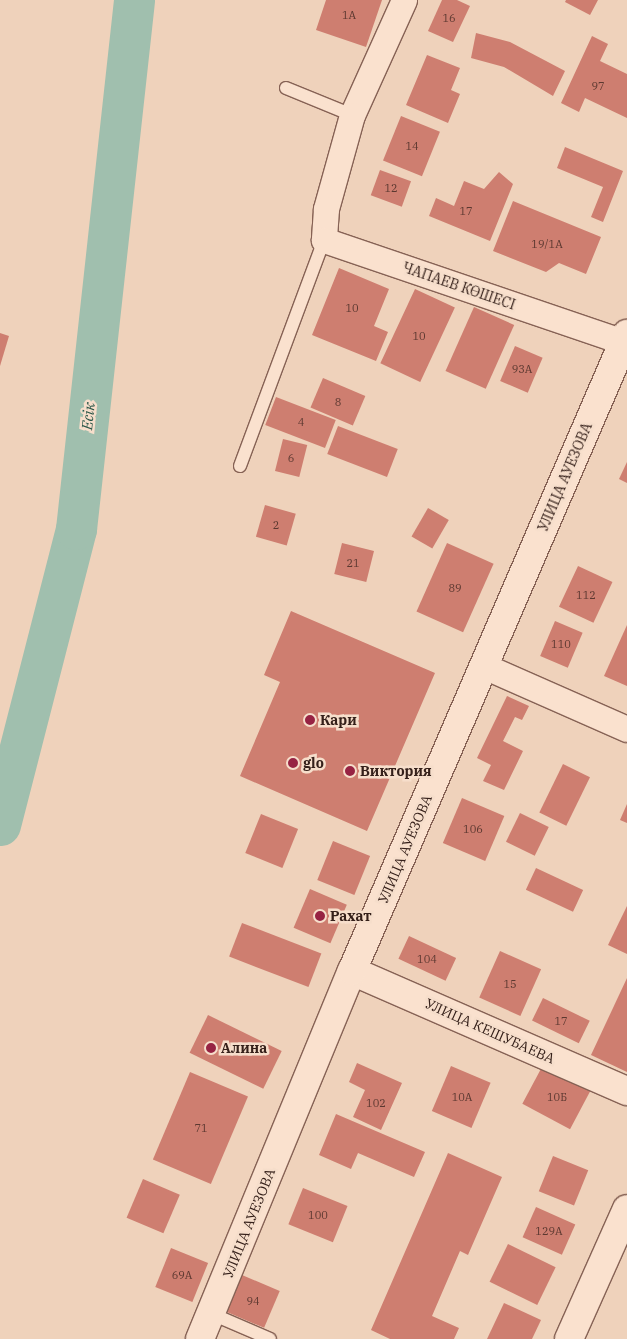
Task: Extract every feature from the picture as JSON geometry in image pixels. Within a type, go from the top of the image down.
[{"type":"street","points":[[324,240],[326,209],[352,115],[404,0]]},
{"type":"street","name":"ЧАПАЕВ КӨШЕСІ","points":[[324,240],[625,338]]},
{"type":"street","name":"УЛИЦА АУЕЗОВА","points":[[200,1339],[212,1314],[352,971],[625,338]]},
{"type":"street","points":[[484,666],[627,729]]},
{"type":"street","name":"УЛИЦА КЕШУБАЕВА","points":[[352,971],[627,1091]]},
{"type":"street","points":[[569,1339],[627,1209]]},
{"type":"lane","points":[[286,88],[352,115]]},
{"type":"lane","points":[[240,466],[324,240]]},
{"type":"lane","points":[[212,1314],[270,1339]]},
{"type":"building","points":[[326,0],[382,0],[366,47],[316,30]]},
{"type":"building","points":[[442,0],[457,0],[470,6],[453,42],[428,31]]},
{"type":"building","points":[[566,0],[598,0],[590,15],[565,2]]},
{"type":"building","points":[[476,33],[510,42],[565,71],[553,96],[504,67],[471,58]]},
{"type":"building","points":[[592,36],[608,44],[600,61],[627,74],[627,118],[585,98],[579,112],[561,103]]},
{"type":"building","points":[[427,55],[460,68],[451,90],[460,94],[448,123],[406,105]]},
{"type":"building","points":[[401,116],[440,132],[422,176],[383,161]]},
{"type":"building","points":[[565,147],[623,171],[603,222],[591,217],[603,187],[557,168]]},
{"type":"building","points":[[380,170],[411,181],[402,207],[371,195]]},
{"type":"building","points":[[499,172],[513,184],[490,241],[429,216],[436,198],[454,206],[464,181],[484,189]]},
{"type":"building","points":[[513,201],[601,237],[586,274],[559,263],[546,272],[493,251]]},
{"type":"building","points":[[339,268],[389,289],[374,326],[388,332],[376,361],[312,335]]},
{"type":"building","points":[[415,289],[455,308],[420,382],[380,363]]},
{"type":"building","points":[[474,307],[514,325],[486,389],[446,371]]},
{"type":"building","points":[[0,333],[9,336],[0,366]]},
{"type":"building","points":[[515,346],[543,358],[528,393],[500,381]]},
{"type":"building","points":[[323,378],[365,396],[353,425],[310,407]]},
{"type":"building","points":[[276,397],[336,420],[325,448],[265,425]]},
{"type":"building","points":[[338,426],[398,449],[387,477],[327,454]]},
{"type":"building","points":[[283,439],[307,445],[299,477],[275,471]]},
{"type":"building","points":[[627,462],[627,483],[619,479]]},
{"type":"building","points":[[265,505],[296,514],[287,546],[256,537]]},
{"type":"building","points":[[428,508],[449,520],[432,549],[412,537]]},
{"type":"building","points":[[342,543],[374,551],[366,582],[334,574]]},
{"type":"building","points":[[447,543],[494,564],[463,632],[416,612]]},
{"type":"building","points":[[578,566],[612,582],[593,623],[559,607]]},
{"type":"building","points":[[291,611],[435,673],[367,831],[240,776],[280,682],[264,675]]},
{"type":"building","points":[[555,621],[583,633],[568,668],[540,656]]},
{"type":"building","points":[[627,625],[627,686],[604,676]]},
{"type":"building","points":[[507,696],[529,706],[522,720],[515,717],[503,741],[523,751],[504,790],[483,781],[491,765],[477,758]]},
{"type":"building","points":[[563,764],[590,777],[566,826],[539,813]]},
{"type":"building","points":[[462,798],[504,816],[485,861],[443,843]]},
{"type":"building","points":[[627,804],[627,823],[620,820]]},
{"type":"building","points":[[520,813],[549,827],[535,856],[506,842]]},
{"type":"building","points":[[261,814],[298,829],[282,868],[245,853]]},
{"type":"building","points":[[333,841],[370,856],[354,895],[317,880]]},
{"type":"building","points":[[536,868],[583,890],[573,912],[526,890]]},
{"type":"building","name":"Рахат","points":[[310,889],[347,905],[330,943],[294,928]]},
{"type":"building","points":[[627,906],[627,954],[608,945]]},
{"type":"building","points":[[242,923],[321,953],[308,987],[229,957]]},
{"type":"building","points":[[409,936],[456,958],[446,981],[398,959]]},
{"type":"building","points":[[500,951],[541,969],[520,1016],[479,998]]},
{"type":"building","points":[[627,978],[627,1072],[591,1055]]},
{"type":"building","points":[[543,998],[590,1021],[579,1043],[532,1020]]},
{"type":"building","points":[[208,1015],[282,1051],[263,1089],[190,1053]]},
{"type":"building","points":[[357,1063],[402,1083],[381,1130],[353,1117],[365,1090],[349,1082]]},
{"type":"building","points":[[543,1065],[591,1090],[570,1129],[522,1104]]},
{"type":"building","points":[[451,1066],[491,1083],[471,1128],[432,1111]]},
{"type":"building","points":[[190,1072],[248,1097],[211,1184],[153,1159]]},
{"type":"building","points":[[336,1114],[425,1152],[414,1177],[358,1153],[351,1169],[319,1155]]},
{"type":"building","points":[[448,1153],[502,1177],[468,1255],[460,1251],[432,1316],[459,1328],[454,1339],[390,1339],[371,1330]]},
{"type":"building","points":[[553,1156],[588,1170],[574,1205],[539,1191]]},
{"type":"building","points":[[143,1179],[180,1195],[163,1233],[127,1218]]},
{"type":"building","points":[[303,1188],[348,1206],[333,1242],[288,1224]]},
{"type":"building","points":[[536,1207],[575,1224],[562,1255],[523,1237]]},
{"type":"building","points":[[508,1244],[556,1267],[537,1305],[490,1282]]},
{"type":"building","points":[[171,1248],[208,1263],[192,1302],[155,1287]]},
{"type":"building","points":[[242,1275],[280,1291],[264,1328],[226,1312]]},
{"type":"building","points":[[504,1303],[541,1320],[532,1339],[487,1339]]},
{"type":"waterway","name":"Есік","points":[[0,825],[76,529],[134,0]]},
{"type":"place","name":"Кари","points":[[310,720]]},
{"type":"place","name":"glo","points":[[293,763]]},
{"type":"place","name":"Виктория","points":[[350,771]]},
{"type":"place","name":"Рахат","points":[[320,916]]},
{"type":"place","name":"Алина","points":[[211,1048]]}]
